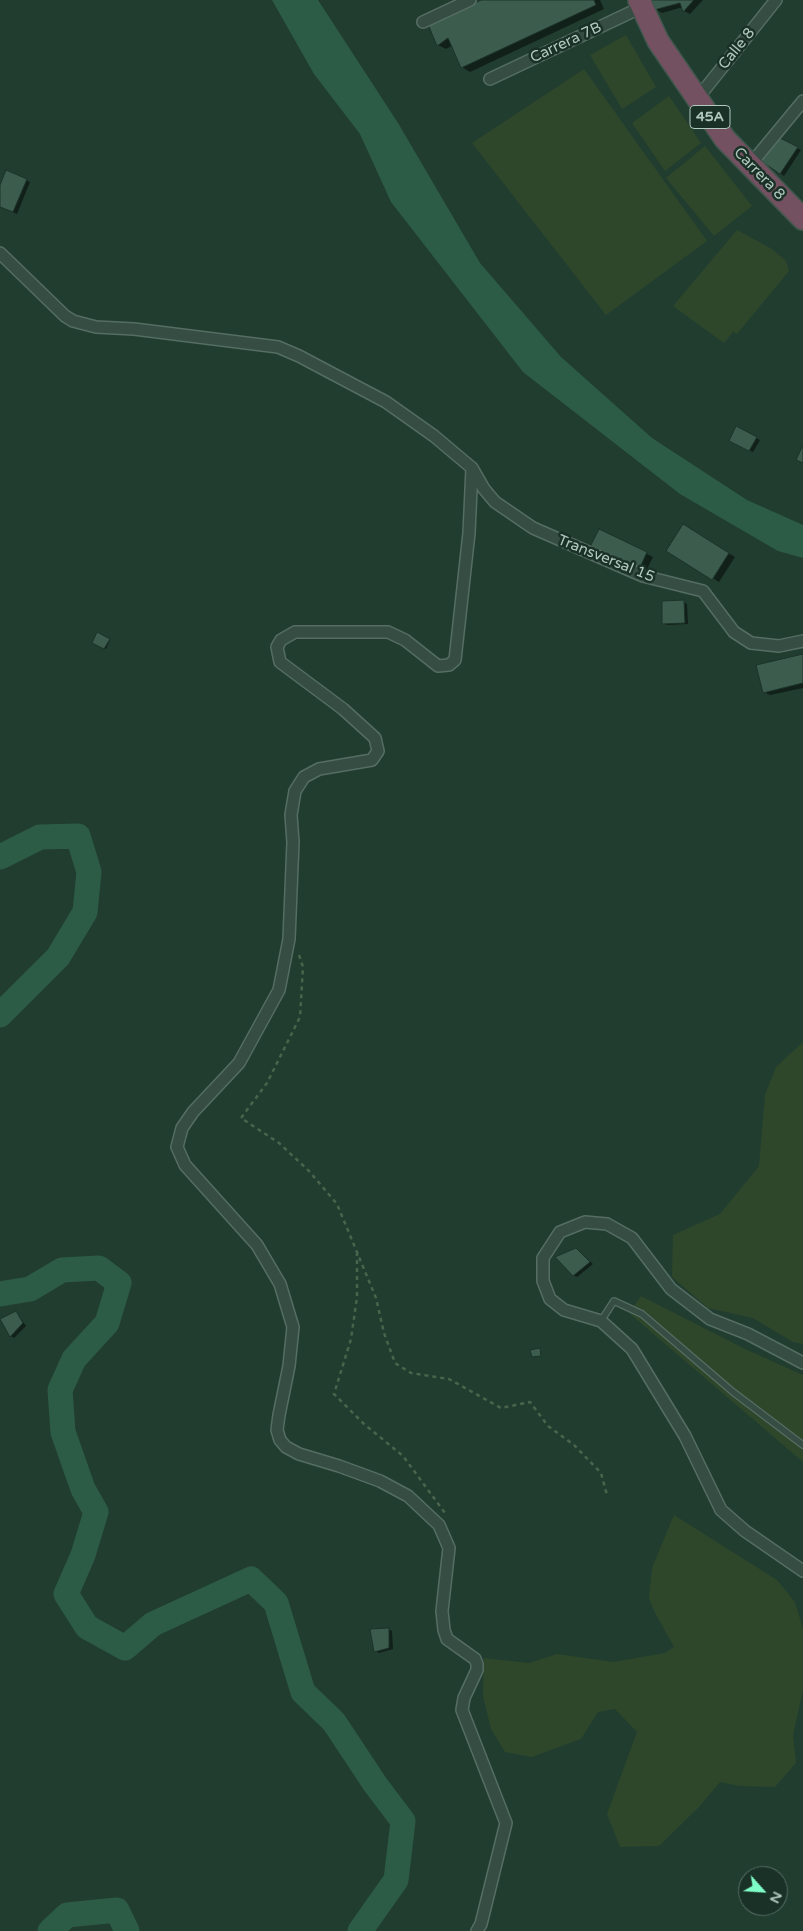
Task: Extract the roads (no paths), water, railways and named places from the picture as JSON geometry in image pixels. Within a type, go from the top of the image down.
[{"type":"highway","name":"Carrera 8","points":[[641,4],[658,41],[725,139],[803,218]]},
{"type":"street","points":[[423,22],[470,0]]},
{"type":"street","name":"Calle 8","points":[[697,99],[776,0]]},
{"type":"street","name":"Carrera 7B","points":[[490,79],[641,4]]},
{"type":"street","points":[[750,165],[803,101]]},
{"type":"street","name":"Transversal 15","points":[[0,252],[65,316],[73,321],[96,327],[134,329],[278,347],[386,402],[434,436],[472,468],[484,489],[508,513],[561,542],[643,576],[703,592],[734,632],[751,643],[779,646],[803,641]]},
{"type":"street","points":[[472,468],[468,532],[455,660],[449,665],[438,666],[405,640],[388,632],[295,632],[281,640],[277,647],[280,662],[343,709],[369,732],[375,738],[378,751],[372,760],[319,769],[304,777],[295,790],[291,816],[293,876],[289,939],[279,990],[239,1062],[193,1112],[182,1128],[177,1147],[185,1165],[257,1245],[280,1284],[293,1327],[289,1366],[279,1415],[278,1430],[280,1440],[286,1447],[299,1454],[356,1472],[408,1496],[439,1525],[449,1548],[442,1612],[444,1630],[447,1639],[475,1658],[477,1664],[477,1670],[464,1698],[462,1710],[506,1823],[481,1924],[477,1931]]},
{"type":"street","points":[[803,1362],[748,1334],[710,1319],[672,1288],[632,1238],[607,1224],[585,1222],[560,1232],[544,1258],[543,1281],[550,1298],[564,1310],[601,1321],[632,1349],[685,1436],[721,1510],[745,1531],[803,1571]]},
{"type":"lane","points":[[601,1321],[614,1301],[642,1314],[733,1392],[803,1445]]},
{"type":"waterway","points":[[0,857],[40,837],[78,836],[89,872],[85,912],[58,957],[0,1015]]},
{"type":"waterway","points":[[0,1294],[30,1289],[62,1270],[99,1268],[119,1283],[107,1323],[74,1359],[60,1390],[63,1432],[83,1489],[96,1512],[83,1555],[66,1594],[87,1627],[125,1648],[153,1624],[251,1579],[276,1603],[303,1692],[334,1722],[375,1784],[403,1821],[396,1880],[360,1931]]},
{"type":"waterway","points":[[50,1931],[67,1915],[117,1910],[127,1931]]}]
